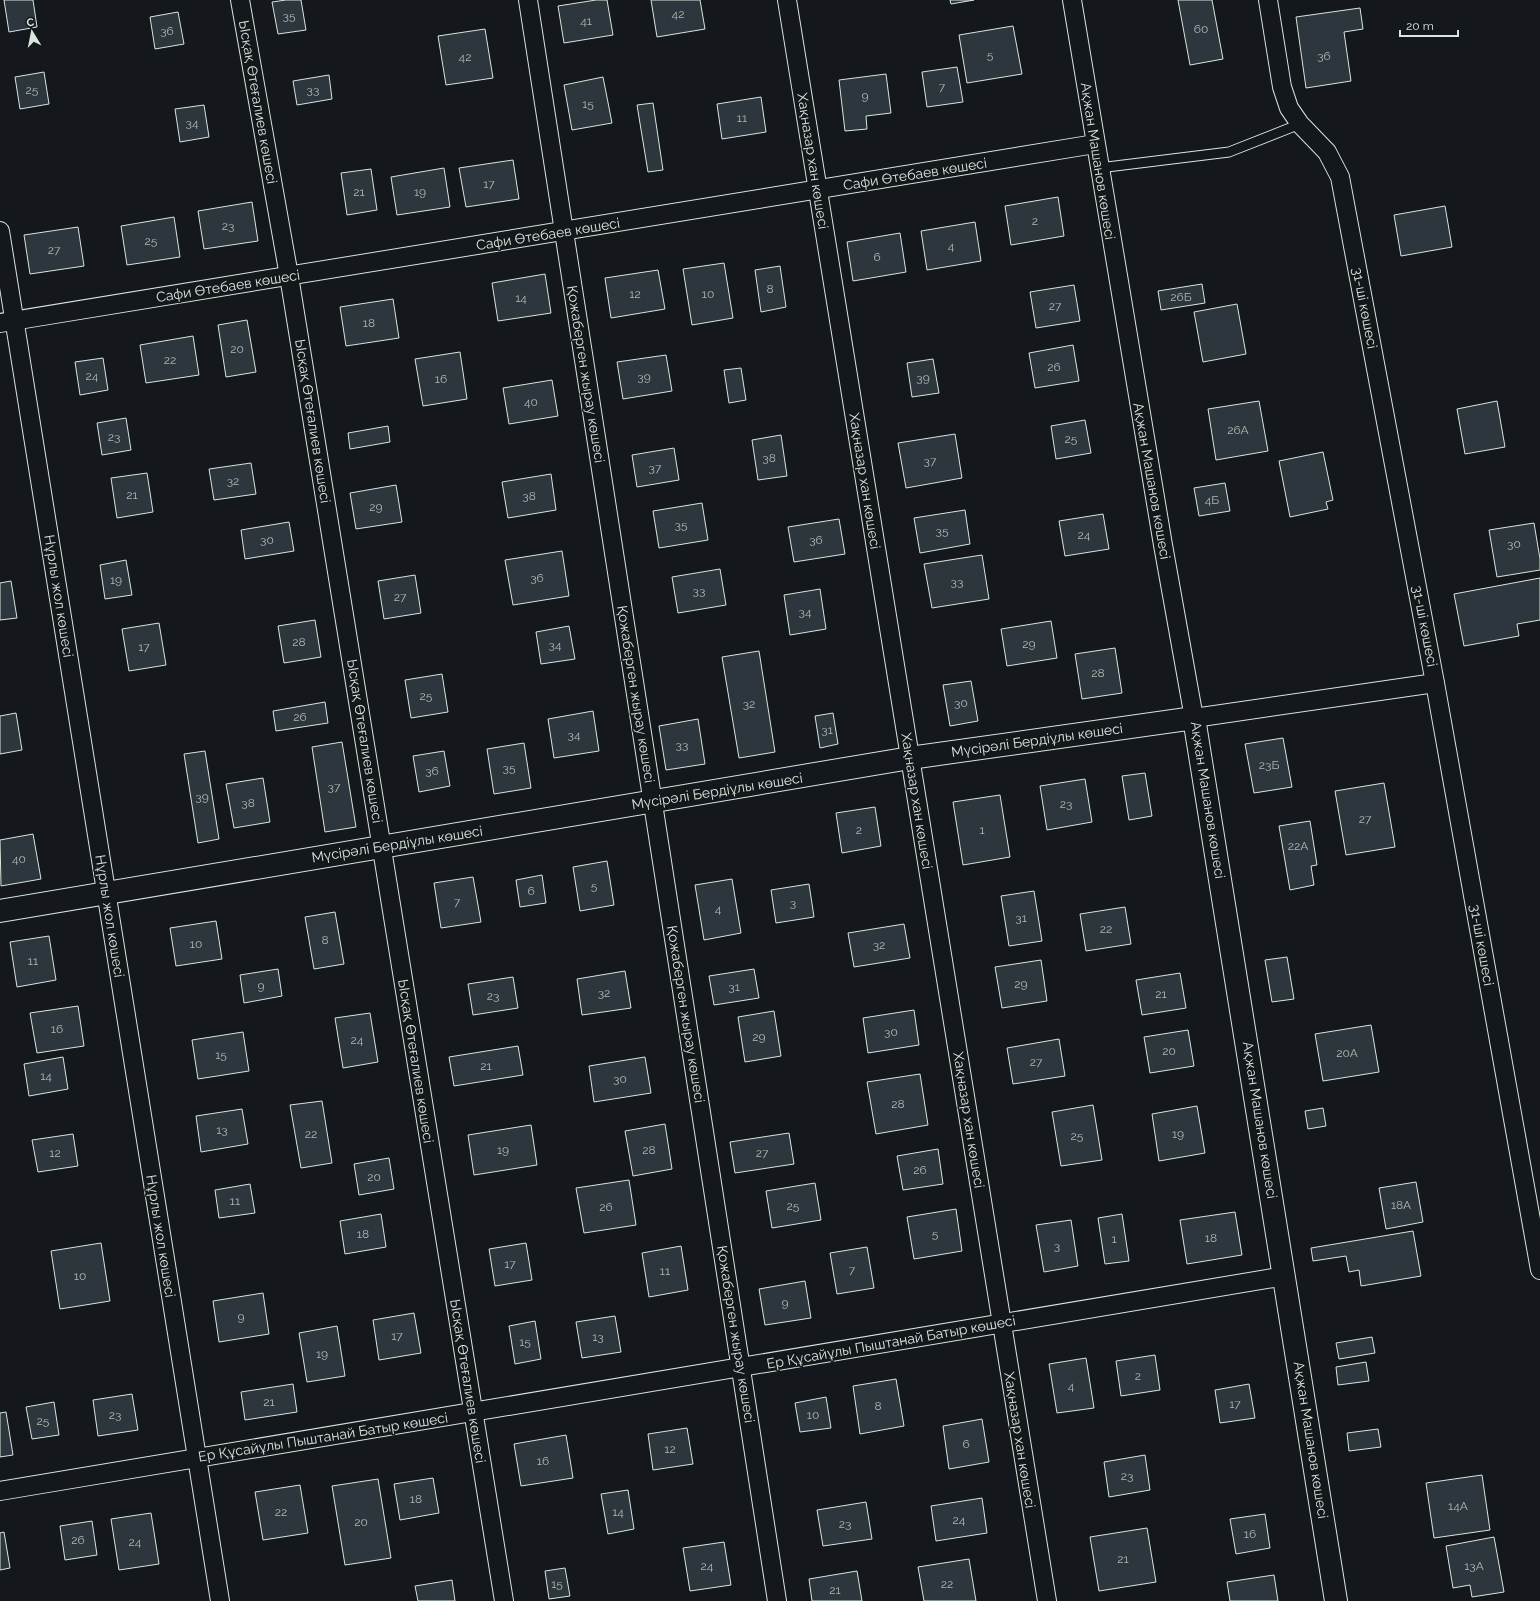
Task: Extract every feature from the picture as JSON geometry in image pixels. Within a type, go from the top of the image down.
[{"type":"street","name":"Ысқақ Өтеғалиев көшесі","points":[[240,0],[289,276],[504,1601]]},
{"type":"street","name":"Қожаберген жырау көшесі","points":[[528,0],[777,1601]]},
{"type":"street","name":"Хақназар хан көшесі","points":[[787,0],[1046,1601]]},
{"type":"street","name":"Ақжан Машанов көшесі","points":[[1072,0],[1161,537],[1194,718],[1285,1276],[1336,1601]]},
{"type":"street","name":"31-ші көшесі","points":[[1268,0],[1282,87],[1289,108],[1300,124],[1327,152],[1340,177],[1436,683],[1540,1270]]},
{"type":"street","name":"Сафи Өтебаев көшесі","points":[[7,322],[1095,144]]},
{"type":"street","name":"Нұрлы жол көшесі","points":[[0,231],[7,322],[106,893],[220,1601]]},
{"type":"street","name":"Мүсірәлі Бердіұлы көшесі","points":[[0,911],[910,758],[1436,683]]},
{"type":"street","name":"Ер Құсайұлы Пыштанай Батыр көшесі","points":[[0,1491],[1285,1276]]},
{"type":"lane","points":[[1099,168],[1229,152],[1300,124]]},
{"type":"building","points":[[4,0],[33,0],[37,27],[9,32]]},
{"type":"building","points":[[301,0],[306,30],[278,34],[272,2]]},
{"type":"building","points":[[596,0],[607,0],[613,35],[564,43],[558,6]]},
{"type":"building","points":[[651,0],[700,0],[705,29],[657,37]]},
{"type":"building","points":[[950,0],[974,0],[951,4]]},
{"type":"building","points":[[1178,0],[1212,0],[1223,59],[1190,65]]},
{"type":"building","points":[[1360,8],[1363,29],[1344,32],[1351,81],[1306,88],[1296,17]]},
{"type":"building","points":[[178,12],[184,44],[155,49],[150,17]]},
{"type":"building","points":[[1013,26],[1022,74],[967,83],[959,35]]},
{"type":"building","points":[[485,29],[493,78],[446,85],[438,36]]},
{"type":"building","points":[[957,67],[963,102],[927,107],[922,72]]},
{"type":"building","points":[[44,72],[49,104],[20,109],[15,77]]},
{"type":"building","points":[[886,74],[891,113],[866,116],[867,129],[845,131],[839,80]]},
{"type":"building","points":[[329,75],[332,99],[297,105],[293,81]]},
{"type":"building","points":[[603,77],[612,123],[572,130],[564,85]]},
{"type":"building","points":[[761,97],[766,132],[722,139],[717,104]]},
{"type":"building","points":[[653,103],[663,170],[648,172],[637,105]]},
{"type":"building","points":[[204,105],[209,137],[180,142],[175,109]]},
{"type":"building","points":[[513,160],[519,199],[466,207],[459,168]]},
{"type":"building","points":[[444,168],[450,207],[397,215],[391,177]]},
{"type":"building","points":[[371,169],[377,210],[347,215],[341,173]]},
{"type":"building","points":[[1058,197],[1064,236],[1011,245],[1005,206]]},
{"type":"building","points":[[252,202],[258,241],[204,249],[198,211]]},
{"type":"building","points":[[1445,206],[1452,247],[1401,256],[1394,215]]},
{"type":"building","points":[[174,217],[180,257],[127,265],[121,226]]},
{"type":"building","points":[[975,222],[981,261],[927,270],[921,231]]},
{"type":"building","points":[[78,227],[84,266],[30,274],[24,235]]},
{"type":"building","points":[[900,233],[906,272],[853,281],[847,242]]},
{"type":"building","points":[[724,263],[733,318],[692,325],[683,269]]},
{"type":"building","points":[[780,266],[786,307],[761,312],[755,270]]},
{"type":"building","points":[[658,270],[665,309],[611,318],[605,278]]},
{"type":"building","points":[[545,274],[551,313],[498,321],[492,283]]},
{"type":"building","points":[[1202,284],[1205,303],[1161,310],[1158,291]]},
{"type":"building","points":[[1074,285],[1080,321],[1036,328],[1030,292]]},
{"type":"building","points":[[393,299],[399,338],[346,346],[340,307]]},
{"type":"building","points":[[1237,304],[1246,354],[1203,362],[1194,312]]},
{"type":"building","points":[[247,320],[256,372],[226,377],[218,325]]},
{"type":"building","points":[[193,336],[199,375],[146,383],[140,345]]},
{"type":"building","points":[[1073,345],[1079,381],[1035,388],[1029,353]]},
{"type":"building","points":[[460,352],[467,399],[423,406],[415,359]]},
{"type":"building","points":[[666,355],[672,391],[623,399],[617,362]]},
{"type":"building","points":[[103,358],[108,390],[80,395],[75,362]]},
{"type":"building","points":[[933,359],[939,393],[912,397],[907,363]]},
{"type":"building","points":[[741,368],[746,400],[729,403],[724,370]]},
{"type":"building","points":[[552,380],[558,416],[509,424],[503,388]]},
{"type":"building","points":[[1259,401],[1268,451],[1216,460],[1208,409]]},
{"type":"building","points":[[1497,401],[1505,447],[1465,454],[1457,409]]},
{"type":"building","points":[[126,418],[131,450],[102,455],[97,423]]},
{"type":"building","points":[[1085,420],[1091,453],[1056,459],[1051,426]]},
{"type":"building","points":[[388,426],[390,442],[350,449],[348,433]]},
{"type":"building","points":[[955,434],[962,478],[906,488],[898,443]]},
{"type":"building","points":[[781,435],[787,476],[758,480],[752,440]]},
{"type":"building","points":[[674,448],[679,480],[637,487],[632,455]]},
{"type":"building","points":[[1323,452],[1333,500],[1326,502],[1328,509],[1290,517],[1279,461]]},
{"type":"building","points":[[251,463],[256,494],[214,500],[209,469]]},
{"type":"building","points":[[147,473],[153,512],[117,518],[111,478]]},
{"type":"building","points":[[551,474],[556,510],[508,518],[502,482]]},
{"type":"building","points":[[1225,483],[1230,511],[1199,516],[1194,488]]},
{"type":"building","points":[[396,485],[402,522],[356,529],[350,493]]},
{"type":"building","points":[[702,503],[708,540],[659,548],[653,511]]},
{"type":"building","points":[[965,510],[970,544],[920,553],[914,518]]},
{"type":"building","points":[[1103,514],[1109,549],[1065,556],[1059,521]]},
{"type":"building","points":[[839,519],[845,554],[794,562],[788,527]]},
{"type":"building","points":[[289,522],[294,551],[245,559],[241,530]]},
{"type":"building","points":[[1534,523],[1540,559],[1540,570],[1497,577],[1489,530]]},
{"type":"building","points":[[562,551],[569,596],[513,605],[505,560]]},
{"type":"building","points":[[982,555],[989,599],[932,608],[924,564]]},
{"type":"building","points":[[126,560],[132,595],[105,599],[100,565]]},
{"type":"building","points":[[720,569],[726,605],[678,613],[672,577]]},
{"type":"building","points":[[415,575],[421,613],[384,619],[378,581]]},
{"type":"building","points":[[1540,578],[1540,620],[1517,624],[1519,636],[1464,646],[1454,594]]},
{"type":"building","points":[[11,581],[17,618],[0,620],[0,583]]},
{"type":"building","points":[[820,589],[826,629],[790,635],[784,595]]},
{"type":"building","points":[[315,620],[321,657],[284,663],[278,626]]},
{"type":"building","points":[[1051,621],[1057,658],[1007,666],[1001,629]]},
{"type":"building","points":[[159,623],[166,665],[129,671],[122,629]]},
{"type":"building","points":[[569,626],[575,659],[541,664],[536,632]]},
{"type":"building","points":[[1115,648],[1122,693],[1082,699],[1075,654]]},
{"type":"building","points":[[759,651],[775,752],[739,758],[722,657]]},
{"type":"building","points":[[442,674],[448,712],[411,718],[405,680]]},
{"type":"building","points":[[971,681],[978,721],[950,726],[943,685]]},
{"type":"building","points":[[325,702],[328,723],[276,731],[273,711]]},
{"type":"building","points":[[593,711],[599,751],[554,758],[548,719]]},
{"type":"building","points":[[16,713],[22,750],[0,754],[0,716]]},
{"type":"building","points":[[833,713],[838,744],[820,748],[815,716]]},
{"type":"building","points":[[698,719],[705,764],[666,770],[659,726]]},
{"type":"building","points":[[1283,738],[1292,787],[1254,793],[1245,744]]},
{"type":"building","points":[[342,742],[356,827],[325,832],[312,747]]},
{"type":"building","points":[[524,743],[531,788],[494,794],[487,749]]},
{"type":"building","points":[[205,751],[219,839],[198,843],[184,754]]},
{"type":"building","points":[[444,751],[450,786],[419,792],[413,756]]},
{"type":"building","points":[[1145,773],[1152,816],[1129,820],[1122,776]]},
{"type":"building","points":[[263,778],[270,822],[234,828],[226,784]]},
{"type":"building","points":[[1085,779],[1092,822],[1047,830],[1040,786]]},
{"type":"building","points":[[1384,783],[1395,847],[1346,855],[1335,791]]},
{"type":"building","points":[[1000,795],[1010,857],[963,865],[953,802]]},
{"type":"building","points":[[875,807],[881,846],[842,853],[836,813]]},
{"type":"building","points":[[1310,821],[1317,865],[1311,866],[1314,885],[1290,890],[1279,826]]},
{"type":"building","points":[[33,834],[41,879],[1,886],[0,840]]},
{"type":"building","points":[[607,861],[614,905],[580,911],[573,867]]},
{"type":"building","points":[[542,875],[546,903],[520,907],[516,880]]},
{"type":"building","points":[[473,877],[481,922],[441,928],[434,883]]},
{"type":"building","points":[[732,879],[741,933],[704,940],[695,885]]},
{"type":"building","points":[[809,884],[814,917],[776,923],[771,890]]},
{"type":"building","points":[[1034,891],[1042,941],[1009,946],[1001,896]]},
{"type":"building","points":[[1125,907],[1131,944],[1086,951],[1080,914]]},
{"type":"building","points":[[335,912],[344,964],[314,969],[305,917]]},
{"type":"building","points":[[216,921],[222,959],[176,966],[170,928]]},
{"type":"building","points":[[904,924],[910,958],[854,967],[848,933]]},
{"type":"building","points":[[49,936],[56,980],[17,987],[10,942]]},
{"type":"building","points":[[1287,957],[1294,999],[1272,1002],[1265,960]]},
{"type":"building","points":[[1041,960],[1047,1001],[1002,1008],[995,967]]},
{"type":"building","points":[[278,969],[282,996],[244,1003],[240,975]]},
{"type":"building","points":[[754,969],[759,998],[714,1005],[709,976]]},
{"type":"building","points":[[625,971],[631,1008],[582,1015],[577,979]]},
{"type":"building","points":[[1180,973],[1186,1008],[1142,1015],[1136,980]]},
{"type":"building","points":[[513,977],[518,1008],[473,1015],[468,984]]},
{"type":"building","points":[[78,1006],[84,1046],[37,1053],[30,1013]]},
{"type":"building","points":[[914,1010],[919,1045],[868,1053],[863,1018]]},
{"type":"building","points":[[774,1011],[781,1056],[745,1062],[738,1017]]},
{"type":"building","points":[[370,1013],[378,1062],[343,1068],[335,1018]]},
{"type":"building","points":[[1371,1025],[1379,1072],[1323,1081],[1315,1034]]},
{"type":"building","points":[[1188,1030],[1194,1066],[1150,1073],[1144,1037]]},
{"type":"building","points":[[243,1032],[249,1071],[198,1079],[192,1040]]},
{"type":"building","points":[[1059,1039],[1065,1076],[1013,1084],[1007,1048]]},
{"type":"building","points":[[518,1046],[523,1075],[454,1086],[449,1057]]},
{"type":"building","points":[[63,1057],[68,1089],[29,1096],[24,1064]]},
{"type":"building","points":[[645,1057],[651,1093],[594,1102],[589,1066]]},
{"type":"building","points":[[920,1074],[928,1125],[876,1134],[867,1082]]},
{"type":"building","points":[[322,1101],[332,1163],[301,1168],[290,1105]]},
{"type":"building","points":[[1093,1105],[1102,1160],[1061,1166],[1052,1112]]},
{"type":"building","points":[[1197,1106],[1205,1153],[1159,1161],[1152,1114]]},
{"type":"building","points":[[1323,1108],[1326,1126],[1308,1129],[1305,1111]]},
{"type":"building","points":[[242,1109],[248,1144],[201,1152],[196,1116]]},
{"type":"building","points":[[665,1124],[672,1169],[633,1176],[625,1131]]},
{"type":"building","points":[[531,1125],[537,1165],[474,1175],[468,1135]]},
{"type":"building","points":[[789,1133],[794,1164],[735,1173],[730,1142]]},
{"type":"building","points":[[73,1134],[78,1166],[38,1172],[32,1140]]},
{"type":"building","points":[[938,1149],[943,1184],[903,1190],[897,1156]]},
{"type":"building","points":[[389,1158],[394,1189],[359,1195],[354,1164]]},
{"type":"building","points":[[629,1180],[636,1225],[584,1233],[576,1188]]},
{"type":"building","points":[[1416,1182],[1423,1222],[1386,1229],[1379,1188]]},
{"type":"building","points":[[815,1183],[821,1220],[772,1228],[766,1191]]},
{"type":"building","points":[[250,1184],[255,1213],[219,1218],[215,1190]]},
{"type":"building","points":[[956,1209],[962,1251],[914,1259],[907,1217]]},
{"type":"building","points":[[1235,1212],[1242,1255],[1187,1264],[1180,1220]]},
{"type":"building","points":[[381,1214],[386,1247],[345,1254],[340,1221]]},
{"type":"building","points":[[1122,1214],[1129,1261],[1105,1264],[1098,1218]]},
{"type":"building","points":[[1071,1220],[1078,1266],[1044,1272],[1036,1225]]},
{"type":"building","points":[[1413,1231],[1421,1276],[1361,1286],[1359,1270],[1349,1272],[1346,1256],[1313,1261],[1311,1248]]},
{"type":"building","points":[[101,1243],[110,1301],[60,1309],[51,1251]]},
{"type":"building","points":[[526,1243],[532,1280],[495,1286],[489,1249]]},
{"type":"building","points":[[681,1246],[688,1290],[649,1297],[642,1253]]},
{"type":"building","points":[[867,1247],[874,1288],[837,1294],[830,1253]]},
{"type":"building","points":[[805,1281],[811,1318],[765,1325],[759,1289]]},
{"type":"building","points":[[263,1293],[269,1334],[219,1342],[213,1301]]},
{"type":"building","points":[[414,1313],[421,1353],[379,1360],[373,1320]]},
{"type":"building","points":[[615,1316],[621,1352],[582,1358],[576,1322]]},
{"type":"building","points":[[535,1321],[541,1359],[515,1364],[509,1326]]},
{"type":"building","points":[[337,1326],[345,1376],[307,1382],[299,1333]]},
{"type":"building","points":[[1372,1337],[1375,1353],[1339,1359],[1336,1343]]},
{"type":"building","points":[[1155,1355],[1160,1390],[1121,1396],[1116,1361]]},
{"type":"building","points":[[1086,1358],[1094,1408],[1057,1413],[1049,1364]]},
{"type":"building","points":[[1366,1362],[1369,1381],[1338,1385],[1336,1367]]},
{"type":"building","points":[[896,1379],[904,1426],[860,1434],[853,1386]]},
{"type":"building","points":[[293,1384],[297,1412],[245,1420],[241,1392]]},
{"type":"building","points":[[1249,1384],[1255,1418],[1220,1423],[1215,1390]]},
{"type":"building","points":[[132,1394],[138,1430],[98,1436],[93,1400]]},
{"type":"building","points":[[826,1397],[831,1428],[800,1432],[795,1403]]},
{"type":"building","points":[[54,1402],[59,1435],[32,1439],[26,1407]]},
{"type":"building","points":[[6,1412],[13,1455],[0,1457],[0,1413]]},
{"type":"building","points":[[982,1419],[989,1462],[949,1469],[943,1426]]},
{"type":"building","points":[[687,1428],[693,1464],[653,1470],[648,1434]]},
{"type":"building","points":[[1378,1429],[1381,1447],[1349,1451],[1347,1433]]},
{"type":"building","points":[[566,1435],[573,1478],[521,1486],[514,1444]]},
{"type":"building","points":[[1145,1455],[1150,1490],[1109,1497],[1104,1462]]},
{"type":"building","points":[[1482,1475],[1490,1530],[1434,1538],[1426,1483]]},
{"type":"building","points":[[433,1478],[439,1513],[400,1520],[394,1484]]},
{"type":"building","points":[[378,1479],[391,1558],[345,1565],[332,1486]]},
{"type":"building","points":[[300,1485],[308,1533],[263,1540],[255,1492]]},
{"type":"building","points":[[628,1490],[634,1529],[608,1534],[601,1494]]},
{"type":"building","points":[[982,1498],[987,1533],[936,1541],[931,1506]]},
{"type":"building","points":[[866,1502],[872,1539],[823,1546],[817,1510]]},
{"type":"building","points":[[151,1513],[159,1564],[119,1570],[111,1519]]},
{"type":"building","points":[[1265,1514],[1270,1548],[1236,1554],[1230,1519]]},
{"type":"building","points":[[92,1521],[97,1555],[65,1560],[60,1526]]},
{"type":"building","points":[[1147,1528],[1156,1582],[1099,1591],[1090,1537]]},
{"type":"building","points":[[4,1532],[10,1568],[0,1570],[0,1533]]},
{"type":"building","points":[[1494,1537],[1504,1592],[1472,1597],[1470,1585],[1453,1588],[1446,1546]]},
{"type":"building","points":[[724,1542],[731,1585],[690,1591],[683,1548]]},
{"type":"building","points":[[969,1559],[976,1601],[924,1601],[918,1567]]},
{"type":"building","points":[[565,1568],[570,1596],[549,1599],[545,1571]]},
{"type":"building","points":[[857,1571],[862,1601],[812,1601],[809,1579]]},
{"type":"building","points":[[1274,1575],[1278,1601],[1230,1601],[1227,1582]]},
{"type":"building","points":[[452,1580],[455,1601],[418,1601],[415,1586]]}]
